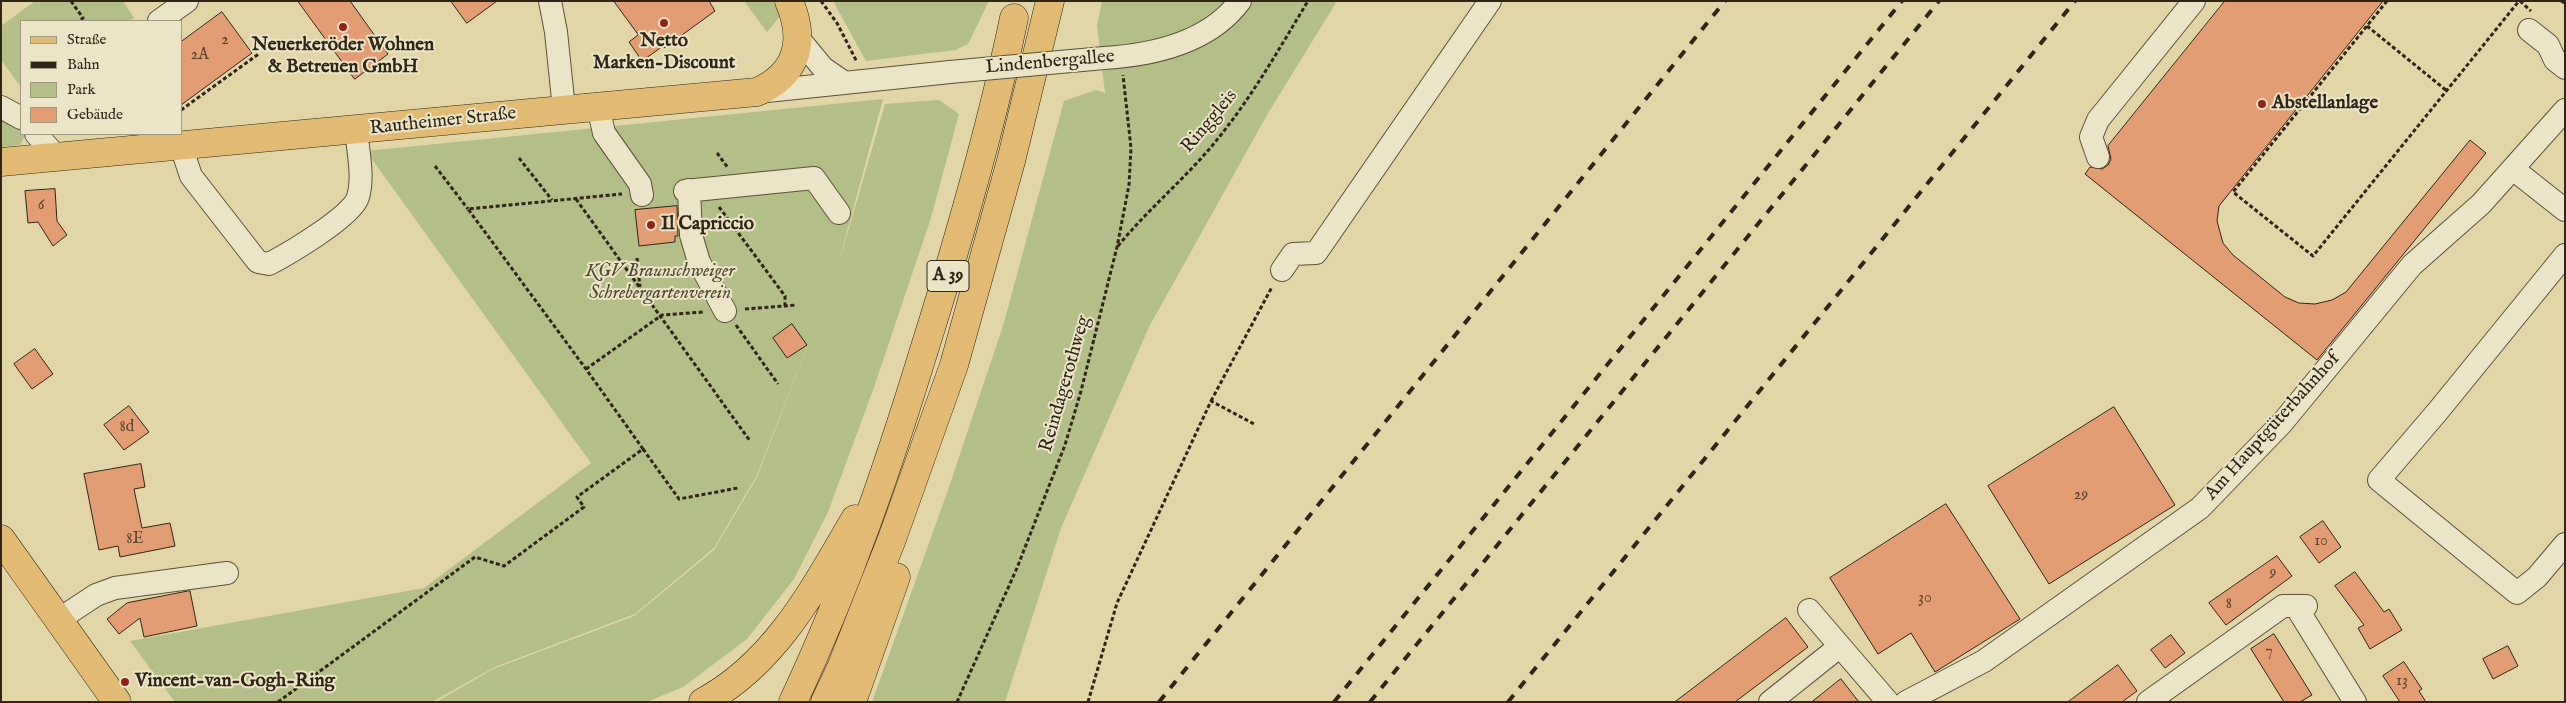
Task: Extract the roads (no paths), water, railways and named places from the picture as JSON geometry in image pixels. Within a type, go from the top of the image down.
[{"type":"main road","points":[[789,1],[793,11],[798,38]]},
{"type":"main road","name":"A 39","points":[[825,702],[841,668],[892,539],[954,365],[1011,161],[1050,1]]},
{"type":"main road","name":"A 39","points":[[793,702],[848,576],[891,457],[963,225],[1014,18]]},
{"type":"main road","name":"Rautheimer Straße","points":[[1,162],[56,146],[181,146],[757,92],[769,87],[786,72],[794,59],[798,38]]},
{"type":"main road","points":[[852,702],[947,430],[954,397],[954,365]]},
{"type":"main road","points":[[702,702],[748,670],[796,618],[891,457]]},
{"type":"main road","points":[[1,539],[117,702]]},
{"type":"street","points":[[160,20],[187,1]]},
{"type":"street","points":[[550,1],[556,32],[564,109]]},
{"type":"street","name":"Lindenbergallee","points":[[757,92],[950,72],[1112,58],[1160,50],[1188,41],[1224,19],[1240,1]]},
{"type":"street","points":[[1282,270],[1293,254],[1316,253],[1490,1]]},
{"type":"street","points":[[2098,157],[2091,137],[2098,120],[2194,1]]},
{"type":"street","points":[[2525,34],[2542,54],[2560,64]]},
{"type":"street","points":[[798,38],[823,68],[845,83]]},
{"type":"street","points":[[598,106],[604,133],[640,184],[642,193]]},
{"type":"street","points":[[1,107],[11,110],[20,117]]},
{"type":"street","name":"Am Hauptgüterbahnhof","points":[[1906,702],[1984,661],[2200,508],[2282,423],[2412,265],[2473,212],[2565,110]]},
{"type":"street","points":[[181,146],[192,176],[254,258],[258,262],[269,264],[344,216],[358,199],[356,130]]},
{"type":"street","points":[[38,135],[56,146]]},
{"type":"street","points":[[2512,169],[2565,210]]},
{"type":"street","points":[[725,310],[699,262],[691,235],[693,190],[814,178],[839,213]]},
{"type":"street","points":[[2565,255],[2438,411],[2379,480],[2517,593],[2537,577],[2565,544]]},
{"type":"street","points":[[58,620],[96,595],[115,588],[227,573]]},
{"type":"street","points":[[2148,702],[2283,606],[2306,606],[2300,613],[2355,702]]},
{"type":"street","points":[[1809,610],[1888,702]]},
{"type":"street","points":[[1770,702],[1839,646]]},
{"type":"railway","points":[[1159,702],[1725,1]]},
{"type":"railway","points":[[1334,702],[1902,1]]},
{"type":"railway","points":[[1370,702],[1939,1]]},
{"type":"railway","points":[[1508,702],[2075,1]]},
{"type":"place","name":"Netto Marken-Discount","points":[[664,23]]},
{"type":"place","name":"Neuerkeröder Wohnen & Betreuen GmbH","points":[[343,27]]},
{"type":"place","name":"Abstellanlage","points":[[2262,104]]},
{"type":"place","name":"Il Capriccio","points":[[651,225]]},
{"type":"place","name":"Vincent-van-Gogh-Ring","points":[[125,682]]},
{"type":"park label","name":"KGV Braunschweiger Schrebergartenverein","points":[[660,283]]}]
